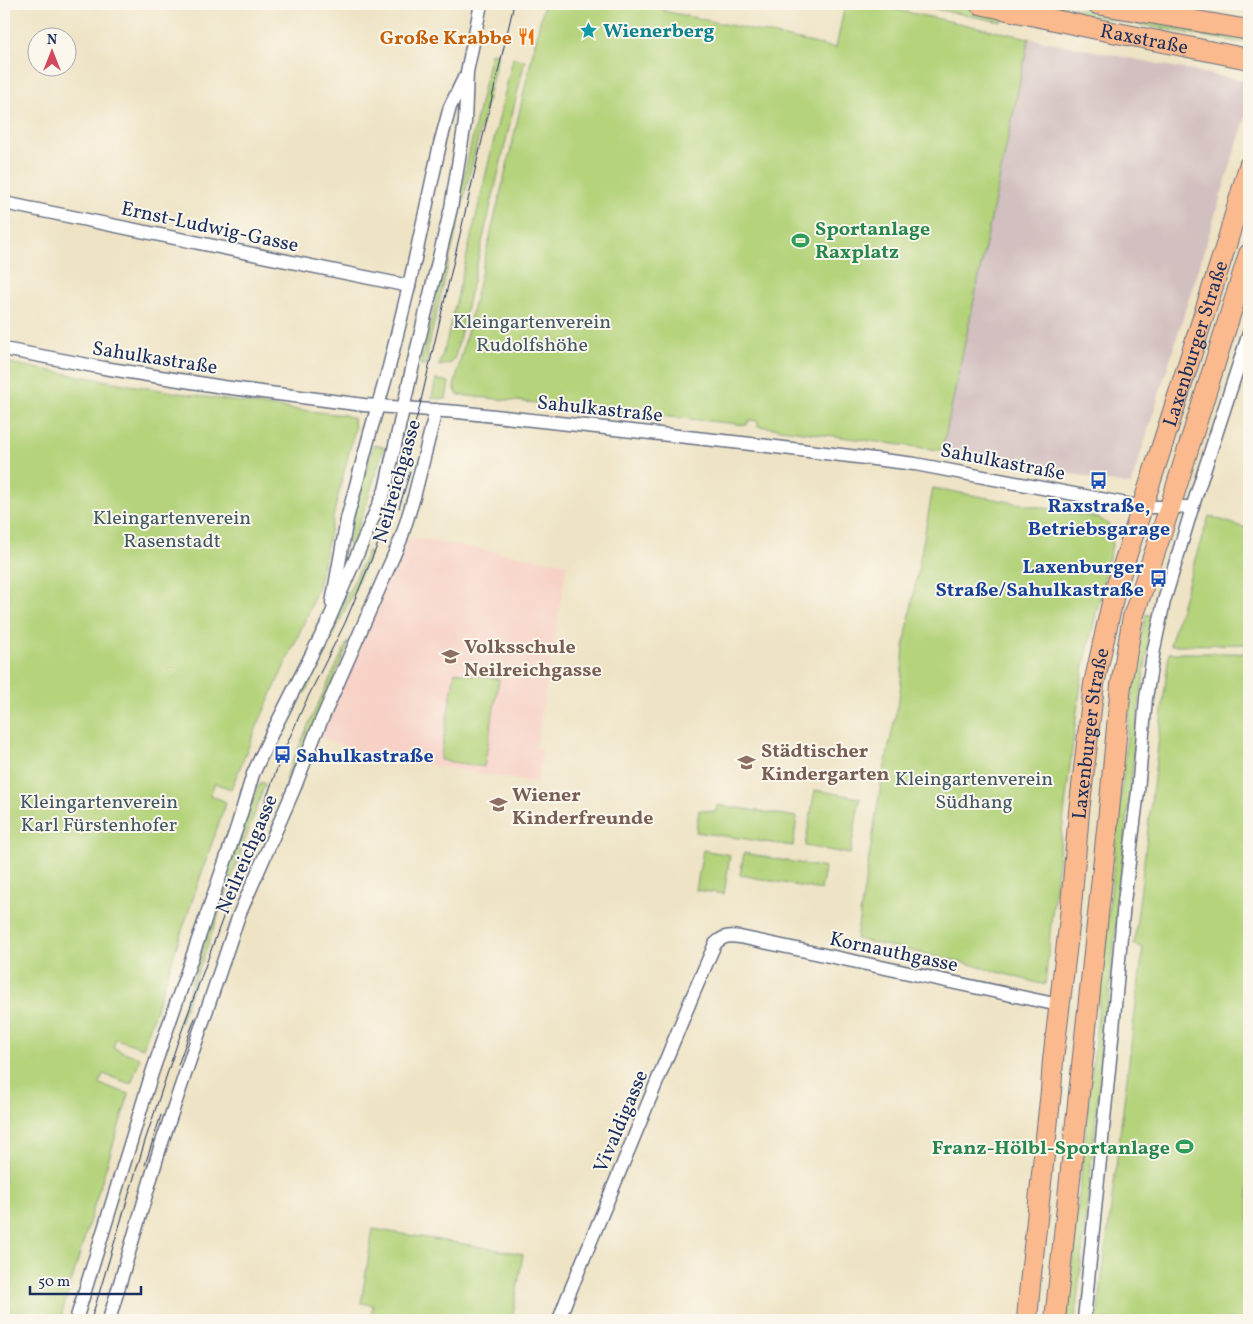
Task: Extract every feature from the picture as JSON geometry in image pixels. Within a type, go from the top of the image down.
[{"type":"main road","name":"Raxstraße","points":[[980,4],[1249,59]]},
{"type":"main road","name":"Raxstraße","points":[[1097,4],[1249,30]]},
{"type":"main road","name":"Laxenburger Straße","points":[[1027,1320],[1059,1005],[1070,918],[1079,812],[1094,684],[1114,594],[1227,242],[1249,166]]},
{"type":"main road","name":"Laxenburger Straße","points":[[1055,1320],[1121,685],[1133,617],[1170,507],[1249,254]]},
{"type":"street","name":"Neilreichgasse","points":[[76,1320],[152,1073],[237,827],[253,774],[328,622],[385,490],[451,208],[466,122],[467,72],[481,4]]},
{"type":"street","name":"Neilreichgasse","points":[[328,622],[347,519],[410,286],[440,144],[450,107],[467,72]]},
{"type":"street","name":"Ernst-Ludwig-Gasse","points":[[4,203],[410,286]]},
{"type":"street","points":[[1084,1320],[1124,902],[1138,791],[1146,698],[1154,649],[1164,601],[1192,507],[1249,332]]},
{"type":"street","name":"Sahulkastraße","points":[[4,350],[223,387],[378,406],[436,410],[742,443],[915,464],[1143,507],[1192,507]]},
{"type":"street","name":"Neilreichgasse","points":[[109,1320],[159,1151],[240,915],[315,735],[401,539],[414,497],[436,410]]},
{"type":"street","name":"Kornauthgasse","points":[[721,938],[729,936],[740,937],[1059,1005]]},
{"type":"street","name":"Vivaldigasse","points":[[559,1320],[711,952],[721,938]]},
{"type":"shaded area","points":[[1029,38],[1249,82],[1249,106],[1131,485],[939,450],[943,447]]},
{"type":"shaded area","name":"Volksschule Neilreichgasse","points":[[412,538],[567,564],[536,747],[543,748],[537,783],[364,754],[315,735],[401,539]]},
{"type":"green space","name":"Sportanlage Raxplatz","points":[[544,4],[665,4],[664,11],[836,48],[845,4],[868,4],[1029,38],[943,447],[939,450],[758,426],[758,421],[749,420],[747,425],[458,395],[454,387]]},
{"type":"green space","points":[[910,4],[950,4],[1002,15],[1001,22]]},
{"type":"green space","points":[[1026,4],[1052,4],[1249,40],[1249,44]]},
{"type":"green space","points":[[491,53],[498,55],[427,353],[426,365],[420,365],[451,236]]},
{"type":"green space","points":[[513,58],[525,60],[455,357],[451,363],[439,366],[448,336]]},
{"type":"green space","points":[[4,362],[174,392],[345,415],[353,418],[355,428],[318,586],[307,616],[231,789],[215,783],[210,795],[226,802],[143,1048],[116,1039],[113,1048],[140,1058],[131,1084],[103,1074],[100,1083],[129,1094],[60,1320],[4,1320]]},
{"type":"green space","points":[[436,379],[449,382],[446,399],[432,398]]},
{"type":"green space","points":[[373,445],[384,447],[366,505],[350,545],[347,543]]},
{"type":"green space","name":"Kleingartenverein Südhang","points":[[933,488],[1099,518],[1109,525],[1114,536],[1084,665],[1076,717],[1045,985],[954,960],[856,939],[880,790],[900,693],[904,647]]},
{"type":"green space","points":[[1209,516],[1249,529],[1249,644],[1170,645],[1196,556]]},
{"type":"green space","points":[[368,551],[370,552],[355,589],[305,693],[302,691]]},
{"type":"green space","points":[[1146,614],[1155,617],[1139,706],[1075,1320],[1066,1320],[1132,688]]},
{"type":"green space","points":[[347,643],[349,643],[291,781],[285,779],[310,721]]},
{"type":"green space","name":"Franz-Hölbl-Sportanlage","points":[[1169,653],[1249,653],[1249,1320],[1097,1320],[1143,948],[1134,945]]},
{"type":"green space","points":[[455,672],[499,679],[484,767],[440,760]]},
{"type":"green space","points":[[261,782],[265,784],[180,1023],[178,1024],[219,899]]},
{"type":"green space","points":[[815,790],[860,798],[850,854],[805,846]]},
{"type":"green space","points":[[717,805],[797,817],[793,846],[696,832],[699,810],[716,812]]},
{"type":"green space","points":[[703,850],[730,855],[724,894],[696,890]]},
{"type":"green space","points":[[744,853],[825,868],[821,890],[740,875]]},
{"type":"green space","points":[[373,1229],[523,1254],[512,1320],[370,1320],[373,1305],[361,1303]]},
{"type":"tram line","points":[[91,1320],[145,1141],[177,1044],[282,755],[305,703],[345,623],[389,513],[419,409],[514,4]]},
{"type":"tram line","points":[[399,508],[410,472]]},
{"type":"tram line","points":[[178,1065],[195,1018]]},
{"type":"tram line","points":[[145,1165],[161,1115]]},
{"type":"place","name":"Wienerberg","points":[[589,30]]},
{"type":"place","name":"Große Krabbe","points":[[526,37]]},
{"type":"place","name":"Sportanlage Raxplatz","points":[[801,240]]},
{"type":"place","name":"Raxstraße, Betriebsgarage","points":[[1099,481]]},
{"type":"place","name":"Laxenburger Straße/Sahulkastraße","points":[[1158,578]]},
{"type":"place","name":"Volksschule Neilreichgasse","points":[[450,657]]},
{"type":"place","name":"Sahulkastraße","points":[[282,755]]},
{"type":"place","name":"Städtischer Kindergarten","points":[[747,762]]},
{"type":"place","name":"Wiener Kinderfreunde","points":[[498,805]]},
{"type":"place","name":"Franz-Hölbl-Sportanlage","points":[[1184,1147]]},
{"type":"park label","name":"Kleingartenverein Rudolfshöhe","points":[[532,332]]},
{"type":"park label","name":"Kleingartenverein Rasenstadt","points":[[172,528]]},
{"type":"park label","name":"Kleingartenverein Karl Fürstenhofer","points":[[99,812]]}]
